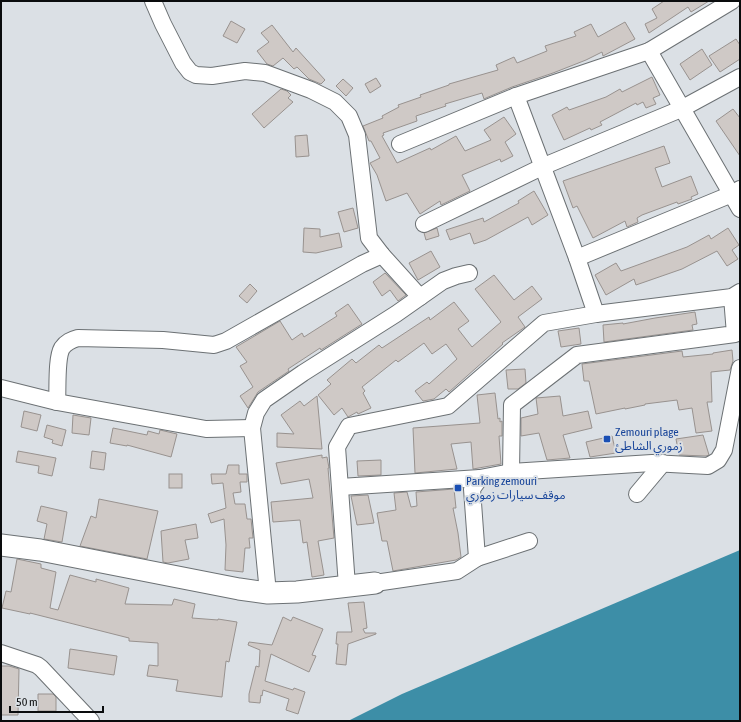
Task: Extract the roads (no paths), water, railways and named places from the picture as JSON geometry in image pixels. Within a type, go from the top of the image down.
[{"type":"main road","points":[[1,545],[40,550],[239,589],[268,593],[297,592],[375,583]]},
{"type":"street","points":[[153,1],[183,63],[190,72],[196,75],[212,76],[245,71],[265,73],[311,90],[335,102],[349,116],[357,135],[370,238],[382,255],[420,297]]},
{"type":"street","points":[[400,144],[516,96],[648,51],[732,1]]},
{"type":"street","points":[[648,51],[681,109],[736,192],[740,209]]},
{"type":"street","points":[[424,224],[544,166],[681,109],[740,77]]},
{"type":"street","points":[[516,96],[544,166],[596,314]]},
{"type":"street","points":[[577,258],[736,192]]},
{"type":"street","points":[[362,264],[362,250],[365,241],[370,238]]},
{"type":"street","points":[[57,402],[59,356],[62,348],[69,341],[78,338],[155,339],[214,345],[226,341],[362,264],[382,255]]},
{"type":"street","points":[[268,593],[252,428],[256,413],[264,400],[303,373],[396,314],[443,281],[456,276],[469,274]]},
{"type":"street","points":[[347,586],[337,447],[349,426],[448,406],[544,323],[736,294],[738,335],[577,355],[512,405],[511,472]]},
{"type":"street","points":[[340,487],[480,478],[511,472],[652,462],[708,466],[718,460],[724,450],[740,368]]},
{"type":"street","points":[[1,388],[57,402],[206,430],[252,428]]},
{"type":"street","points":[[637,494],[663,463]]},
{"type":"street","points":[[477,558],[472,489],[480,478]]},
{"type":"street","points":[[375,583],[457,571],[477,558],[529,541]]},
{"type":"street","points":[[1,653],[37,665],[41,668],[91,721]]},
{"type":"water","points":[[740,550],[740,721],[348,721],[402,694]]},
{"type":"place","name":"Zemouri plage زموري الشاطئ","points":[[607,439]]},
{"type":"place","name":"Parking zemouri موقف سيارات زموري","points":[[458,488]]}]
